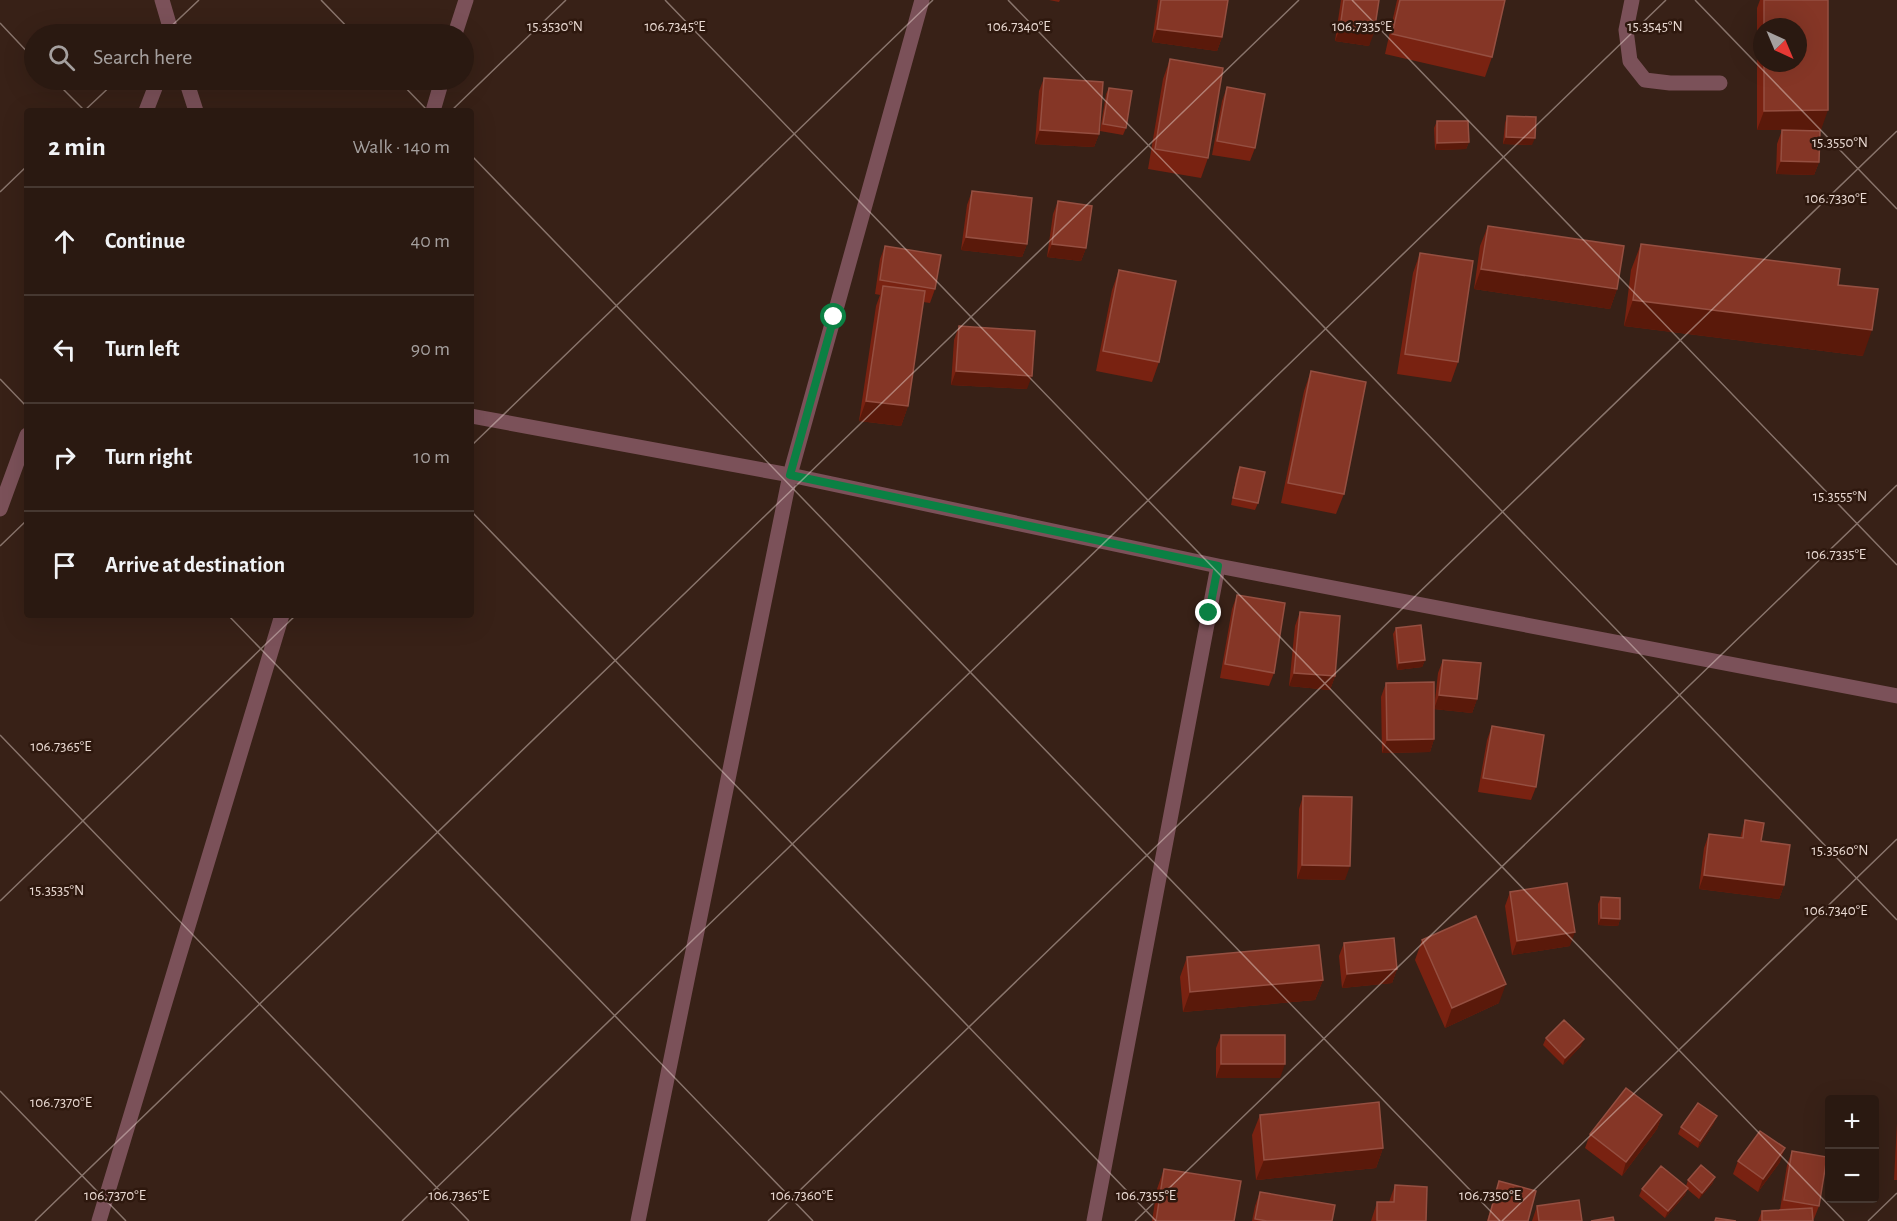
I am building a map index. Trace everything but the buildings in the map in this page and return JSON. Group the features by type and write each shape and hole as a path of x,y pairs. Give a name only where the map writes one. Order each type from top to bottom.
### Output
{"street":[{"path":"162,0 169,24"},
{"path":"459,24 466,0"},
{"path":"638,1221 790,475 921,0"},
{"path":"1632,0 1626,30 1630,61 1645,80 1670,83 1720,83"},
{"path":"147,108 154,90"},
{"path":"189,90 195,108"},
{"path":"434,108 439,90"},
{"path":"474,417 790,475 1218,566 1897,696"},
{"path":"0,508 24,443"},
{"path":"1094,1221 1218,566"},
{"path":"99,1221 281,618"}],"route":[{"path":"834,317 790,475 1218,566 1209,613"}]}
